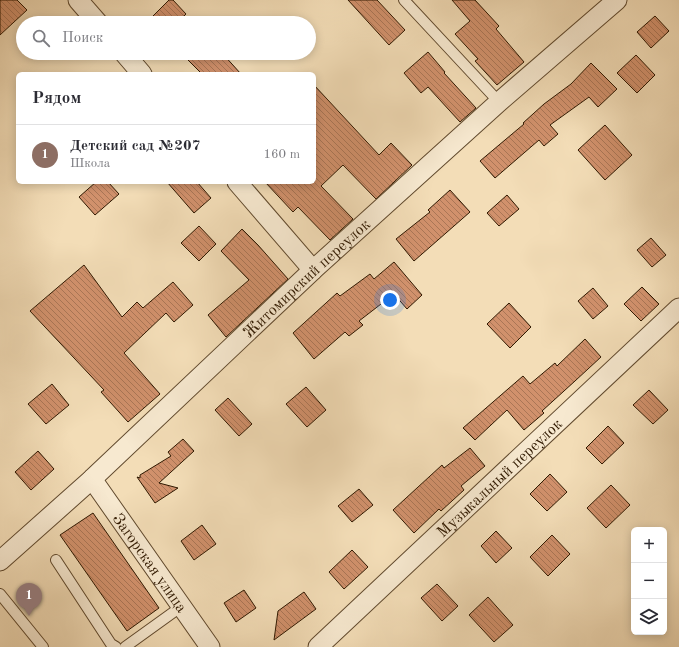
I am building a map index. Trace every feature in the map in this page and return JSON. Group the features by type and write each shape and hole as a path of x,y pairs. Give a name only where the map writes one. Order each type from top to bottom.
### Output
{"street":[{"path":"78,0 92,16"},
{"name":"Житомирский переулок","path":"0,561 92,479 313,270 499,102 617,0"},
{"path":"130,60 140,72"},
{"path":"239,184 313,270"},
{"name":"Музыкальный переулок","path":"318,647 679,308"},
{"name":"Загорская улица","path":"92,479 210,647"}],"lane":[{"path":"404,0 499,102"},
{"path":"56,560 111,644 116,647"},
{"path":"0,594 43,647"},
{"path":"125,647 182,606"}],"building":[{"path":"0,0 17,0 27,10 21,16 16,16 16,20 0,35"},
{"path":"169,0 173,0 186,14 184,16 153,16"},
{"path":"348,0 377,0 405,30 389,45"},
{"path":"452,0 475,0 499,26 496,29 524,62 497,85 475,61 478,59 455,34 470,21"},
{"path":"655,16 669,31 651,48 637,32"},
{"path":"428,52 445,72 444,73 476,108 460,122 428,87 421,93 404,73"},
{"path":"636,55 655,75 637,93 617,73"},
{"path":"188,60 228,60 239,72 200,72"},
{"path":"591,63 617,89 598,107 589,97 550,125 558,134 544,146 539,140 495,178 480,161 524,124 523,123 544,104 571,84"},
{"path":"316,87 379,155 391,143 412,165 376,199 343,165 321,186 353,219 330,240 298,207 293,212 267,184 316,184"},
{"path":"605,125 632,155 605,180 578,150"},
{"path":"94,184 110,184 119,194 95,215 79,197"},
{"path":"169,184 199,184 211,198 194,213"},
{"path":"450,190 470,212 414,261 396,239 430,212 428,210"},
{"path":"507,195 519,209 499,226 487,213"},
{"path":"199,226 216,244 199,261 181,243"},
{"path":"242,229 288,279 226,337 208,315 249,280 221,251"},
{"path":"651,238 666,255 652,267 637,250"},
{"path":"394,262 422,295 407,309 394,294 359,321 363,325 349,336 345,332 314,359 293,333 337,293 340,296 370,274 374,279"},
{"path":"84,265 122,317 137,302 143,308 173,282 193,305 174,322 166,313 124,353 160,394 128,422 101,392 104,390 30,311"},
{"path":"642,287 659,304 641,321 624,304"},
{"path":"593,288 608,306 593,319 578,301"},
{"path":"509,303 531,327 510,348 487,324"},
{"path":"585,339 601,357 542,411 544,413 524,430 507,410 475,440 463,428 523,376 530,384 555,363 557,366"},
{"path":"52,384 69,405 46,424 28,404"},
{"path":"306,387 326,410 307,427 286,404"},
{"path":"649,390 668,410 653,424 633,405"},
{"path":"228,398 252,424 239,436 215,410"},
{"path":"608,426 624,443 602,464 586,448"},
{"path":"183,439 194,451 159,483 178,488 155,503 137,477 140,478 140,475 171,456 168,452"},
{"path":"470,448 485,466 461,486 464,490 441,511 439,509 414,533 393,510 442,465 444,468"},
{"path":"38,451 54,469 31,490 15,472"},
{"path":"550,474 567,492 547,511 530,494"},
{"path":"611,485 630,505 606,528 587,508"},
{"path":"359,489 373,505 352,522 338,506"},
{"path":"93,513 159,608 127,631 60,535"},
{"path":"202,525 216,544 194,560 181,541"},
{"path":"496,531 512,548 496,563 481,546"},
{"path":"552,535 570,554 548,576 530,557"},
{"path":"352,550 368,567 344,589 329,572"},
{"path":"437,584 458,606 442,621 421,598"},
{"path":"244,590 256,608 236,622 224,603"},
{"path":"304,592 316,609 274,640 278,611"},
{"path":"488,597 513,625 494,642 469,615"}],"place":[{"name":"Детский сад №207","path":"29,616"}]}
